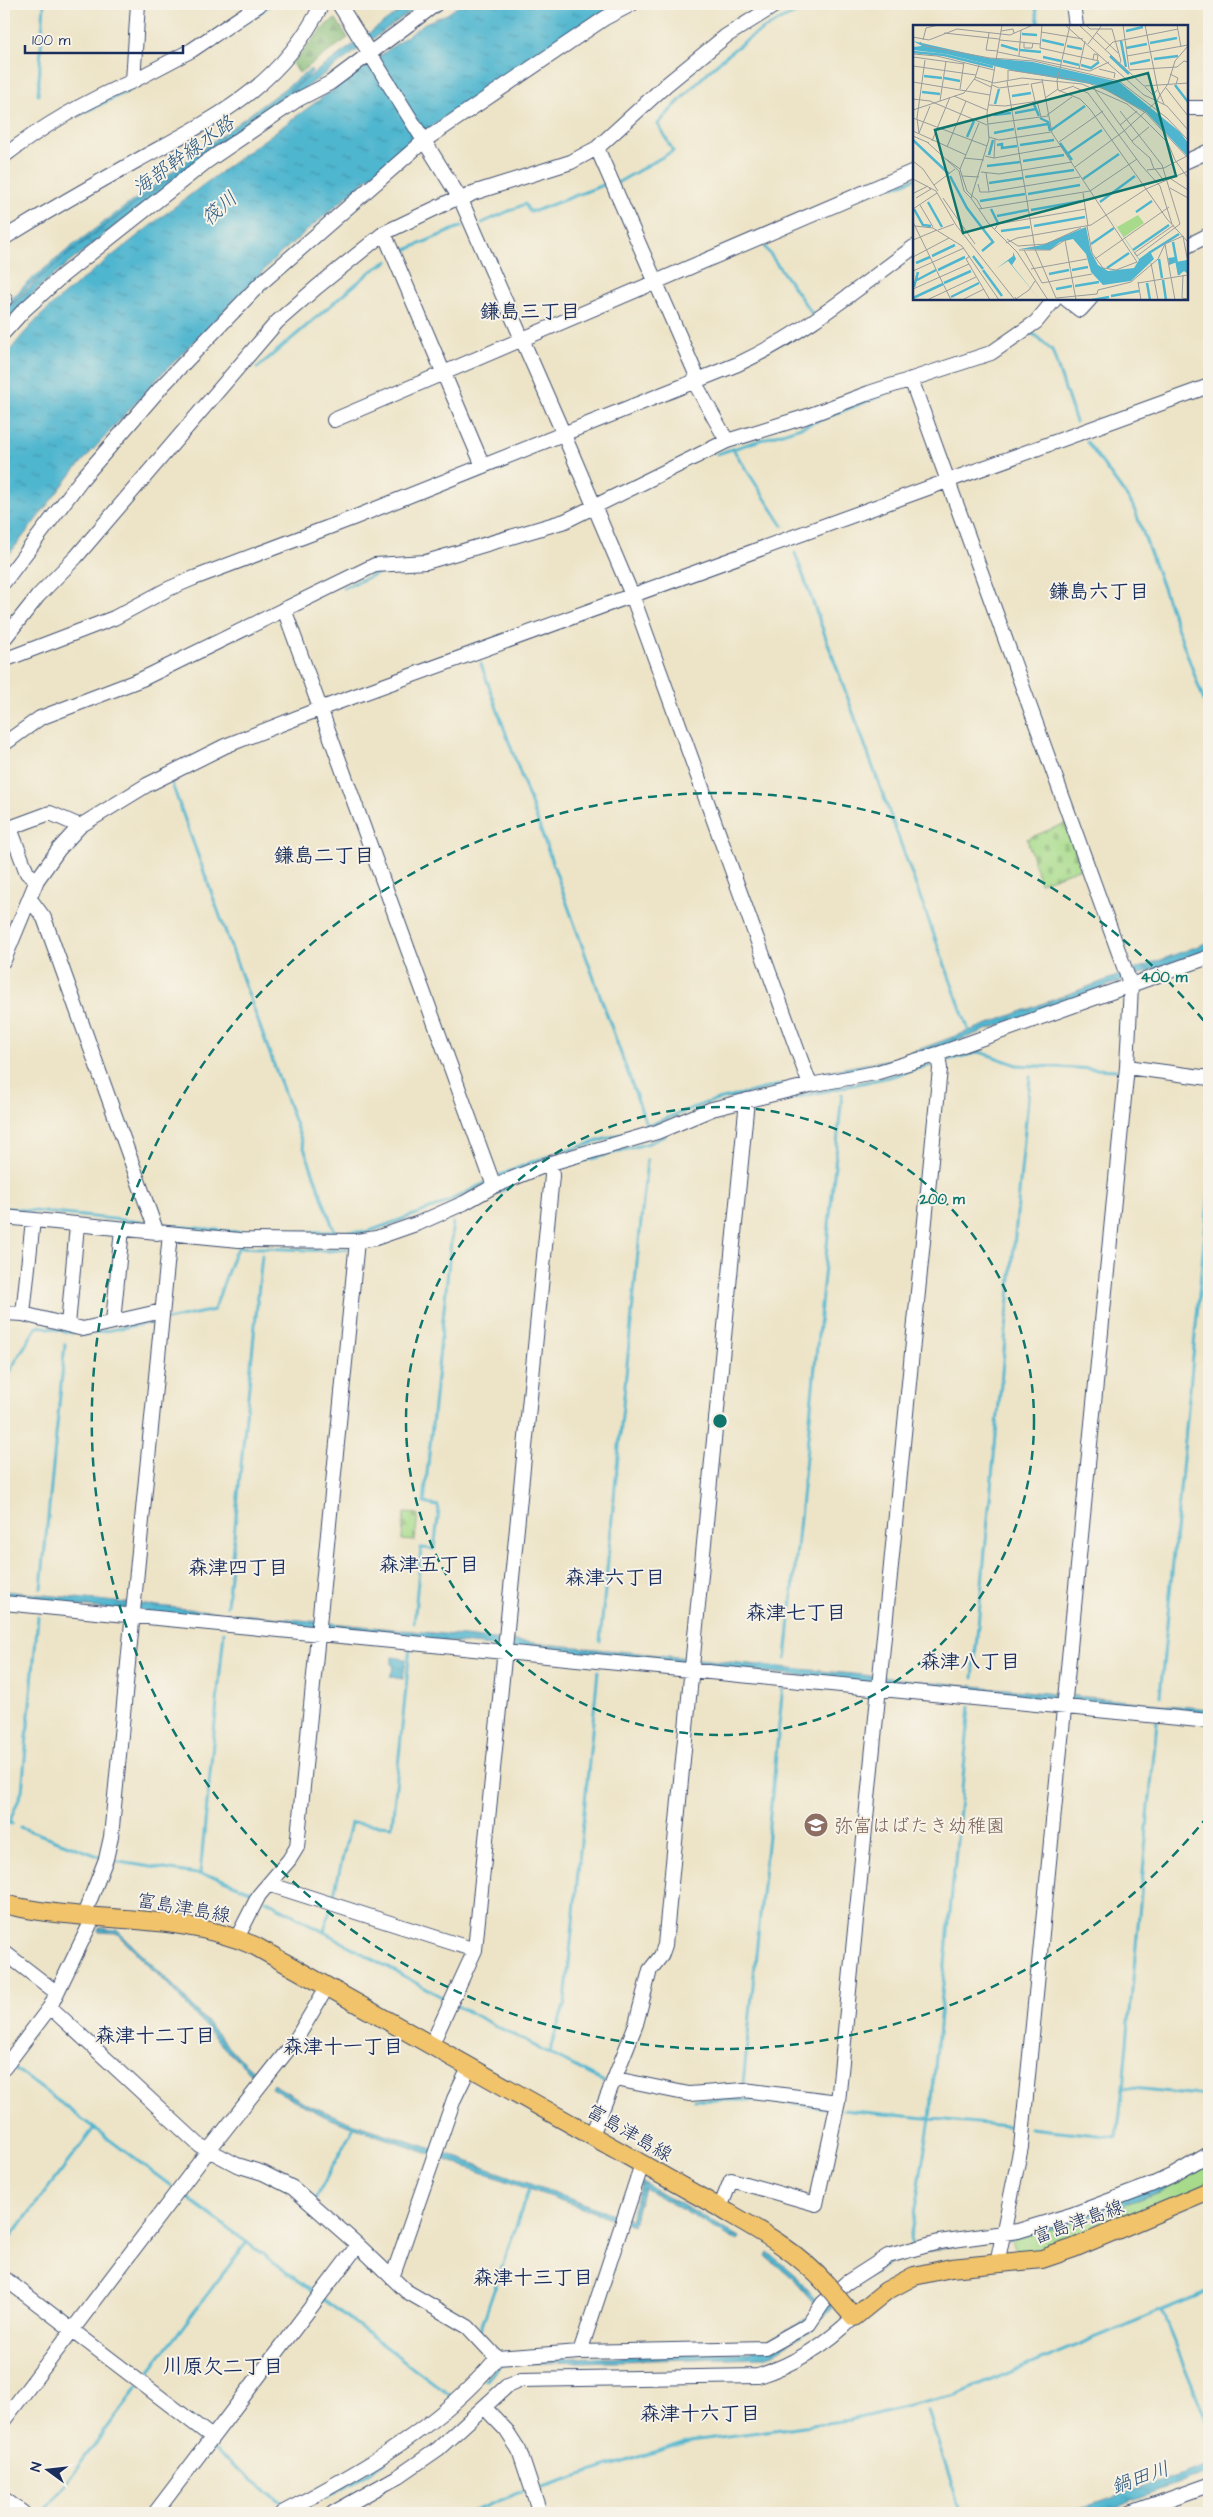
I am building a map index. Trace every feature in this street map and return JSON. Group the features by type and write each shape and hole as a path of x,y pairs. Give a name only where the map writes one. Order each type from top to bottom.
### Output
{"main road":[{"name":"富島津島線","path":"4,1904 40,1911 176,1924 220,1932 237,1938 592,2135 790,2249 808,2264 849,2311 914,2276 951,2268 1042,2259 1074,2248 1203,2194"}],"street":[{"path":"133,81 138,4"},
{"path":"4,156 29,136 85,102 133,81 192,50 258,4"},
{"path":"4,238 65,201 229,110 257,89 282,64 311,25 322,4"},
{"path":"339,4 363,46 425,140 460,199 564,434 632,595 810,1085"},
{"path":"4,332 24,310 63,276 206,162 297,100 330,83 363,46 436,4"},
{"path":"4,582 80,480 164,385 260,284 425,140 605,18 632,4"},
{"path":"4,639 38,596 76,557 254,347 317,287 384,234 460,199 571,162 597,148 666,85 726,36 777,4"},
{"path":"1073,4 1076,25"},
{"path":"1188,108 1209,108"},
{"path":"597,148 697,382 727,441"},
{"path":"1188,160 1209,150"},
{"path":"334,420 521,338 913,171"},
{"path":"384,234 483,466"},
{"path":"1188,246 1209,235"},
{"path":"4,660 114,618 168,589 194,578 697,382 774,347 811,323 913,248"},
{"path":"4,744 40,718 142,679 375,565 426,562 565,521 727,441 805,417 991,353 1036,322 1054,300"},
{"path":"1067,300 1080,310 1089,300"},
{"path":"911,379 1131,986 1127,1066 1021,2148 997,2264"},
{"path":"4,960 37,880 59,849 80,826 139,790 225,746 322,708 1209,386"},
{"path":"284,608 322,708 494,1186"},
{"path":"37,880 27,873 7,829 50,813 80,826"},
{"path":"4,2068 50,2007 57,1993 89,1916 111,1837 162,1311 164,1233 44,918 30,899"},
{"path":"4,1217 239,1240 357,1242 376,1238 420,1223 464,1203 494,1186 551,1163 657,1132 712,1110 747,1100 810,1085 875,1073 938,1054 1209,957"},
{"path":"720,2208 731,2180 816,2204 838,2102 940,1069 938,1054"},
{"path":"1127,1066 1209,1078"},
{"path":"592,2135 616,2079 636,2024 650,1970 661,1956 665,1945 747,1100"},
{"path":"431,2046 475,1950 552,1176 551,1163"},
{"path":"23,1314 34,1220"},
{"path":"68,1325 77,1225"},
{"path":"113,1322 122,1229"},
{"path":"237,1938 259,1895 289,1860 297,1847 357,1242"},
{"path":"4,1313 23,1314 83,1329 162,1311"},
{"path":"4,1603 132,1611 319,1629 503,1654 693,1666 878,1684 1064,1699 1209,1720"},
{"path":"268,1884 475,1950"},
{"path":"4,1952 57,1993"},
{"path":"4,2420 208,2150 295,2041 327,1987"},
{"path":"50,2007 208,2150 293,2188 358,2245 406,2291 468,2327 497,2358"},
{"path":"392,2278 454,2098 469,2068"},
{"path":"616,2079 689,2094 744,2090 838,2102"},
{"path":"282,2513 368,2466 452,2405 497,2358 580,2352 766,2348 809,2324 817,2309 846,2283 888,2256 929,2244 1002,2237 1072,2215 1119,2198 1175,2174 1209,2154"},
{"path":"580,2352 642,2164"},
{"path":"1203,2194 1209,2182"},
{"path":"155,2513 358,2245"},
{"path":"4,2278 212,2437"},
{"path":"333,2513 399,2476 438,2449 507,2386 521,2380 758,2376 790,2364 824,2344 849,2311"},
{"path":"485,2408 506,2430 519,2450 540,2513"},
{"path":"1130,2513 1209,2485"},
{"path":"4,2498 23,2513"}],"green space":[{"path":"336,19 348,38 299,73 292,63 327,24"},
{"path":"1066,823 1081,868 1040,883 1027,839"},
{"path":"404,1513 418,1514 415,1541 402,1540"},
{"path":"1209,2165 1209,2179 1195,2191 1064,2244 1049,2244 1036,2253 1027,2255 1017,2250 1013,2243 1012,2239 1068,2224 1162,2191"}],"water":[{"path":"410,4 421,4 120,222 45,282 4,323 4,314 24,293 67,255 324,65"},
{"name":"筏川","path":"461,4 619,4 592,19 415,138 282,252 156,380 73,472 4,561 4,359 17,342 31,325 63,296 203,185 425,23 447,14"},
{"path":"311,69 312,72 306,78 93,235 30,285 4,312 4,307 27,283 76,243"},
{"path":"1209,942 1209,949 904,1060 815,1080 814,1074 896,1058"},
{"path":"4,1591 1209,1709 1209,1715 4,1599"},
{"path":"392,1657 406,1659 403,1679 390,1677 394,1666 392,1665"},
{"path":"99,1928 117,1930 175,1987 238,2057 257,2074 255,2077 225,2049 172,1989 116,1933 98,1932"},
{"path":"273,2084 309,2105 355,2124 439,2151 630,2220 642,2182 739,2237 737,2241 644,2188 633,2226 330,2119 271,2088"},
{"path":"1209,2160 1209,2165 1162,2191 1068,2224 1007,2241 996,2240 942,2248 890,2263 845,2293 813,2329 772,2354 763,2357 507,2364 506,2360 748,2352 821,2310 889,2259 998,2236"},
{"path":"768,2252 796,2276 818,2301 815,2304 793,2279 766,2256"},
{"path":"1209,2465 1209,2472 1101,2513 1067,2513"}],"waterway":[{"path":"38,95 44,4"},
{"path":"218,41 272,4"},
{"path":"617,183 673,151 658,124 711,69 749,38 770,25 818,4"},
{"path":"1035,4 1039,25"},
{"path":"79,115 132,89"},
{"path":"894,187 913,179"},
{"path":"482,223 525,204 529,211 535,211 606,184 607,186"},
{"path":"401,252 462,226"},
{"path":"762,243 813,315"},
{"path":"257,368 370,272 388,261"},
{"path":"1030,334 1032,333 1052,350 1076,422"},
{"path":"717,454 804,426 883,395"},
{"path":"1087,442 1132,504 1209,715"},
{"path":"733,449 783,526"},
{"path":"795,553 970,1034"},
{"path":"343,588 383,571 416,571 426,568"},
{"path":"481,664 647,1126"},
{"path":"172,784 335,1233"},
{"path":"947,1060 980,1052 1017,1065 1116,1070"},
{"path":"753,1107 889,1077 931,1065"},
{"path":"973,1678 1030,1077"},
{"path":"499,1176 537,1160 647,1126 706,1103 784,1084"},
{"path":"786,1659 842,1094"},
{"path":"727,1112 740,1110"},
{"path":"558,1168 649,1143 665,1136"},
{"path":"600,1641 647,1160"},
{"path":"165,1225 236,1232 367,1232 441,1205 485,1183"},
{"path":"485,1199 510,1187"},
{"path":"1160,1696 1209,1192"},
{"path":"4,1208 142,1222"},
{"path":"414,1623 421,1548 434,1549 439,1511 438,1506 424,1503 453,1222"},
{"path":"167,1320 214,1310 234,1254 239,1247 328,1251 347,1249"},
{"path":"227,1606 262,1255"},
{"path":"82,1335 156,1322"},
{"path":"4,1380 36,1328 40,1326 73,1333"},
{"path":"41,1588 65,1344"},
{"path":"9,1823 22,1791 38,1617"},
{"path":"200,1874 224,1632"},
{"path":"333,1898 351,1823 392,1826 410,1648"},
{"path":"549,2053 565,2003 598,1671"},
{"path":"743,2085 783,1685"},
{"path":"912,2244 910,2239 930,2119 970,1706"},
{"path":"1123,2087 1157,1721"},
{"path":"4,1821 12,1824"},
{"path":"20,1827 101,1857"},
{"path":"113,1861 216,1877 255,1893"},
{"path":"266,1900 447,2000"},
{"path":"324,1932 330,1910"},
{"path":"457,2006 603,2081"},
{"path":"13,2067 171,2186"},
{"path":"1030,2128 1117,2137 1123,2087 1208,2096"},
{"path":"695,2100 772,2100 832,2109"},
{"path":"843,2110 1017,2127"},
{"path":"314,2201 354,2127"},
{"path":"4,2246 94,2128"},
{"path":"480,2331 528,2191"},
{"path":"185,2196 313,2292"},
{"path":"144,2378 247,2242"},
{"path":"542,2487 690,2441 850,2420 955,2395 1209,2291"},
{"path":"323,2299 451,2396"},
{"path":"1162,2312 1209,2426"},
{"path":"486,2380 504,2363"},
{"path":"43,2513 138,2387"},
{"path":"928,2411 961,2513"},
{"path":"210,2447 286,2506"},
{"path":"326,2497 385,2462"},
{"path":"469,2513 524,2491"}],"place":[{"name":"弥富はばたき幼稚園","path":"816,1825"}],"district":[{"name":"鎌島三丁目","path":"530,311"},
{"name":"鎌島六丁目","path":"1099,591"},
{"name":"鎌島二丁目","path":"324,855"},
{"name":"森津五丁目","path":"429,1564"},
{"name":"森津四丁目","path":"238,1567"},
{"name":"森津六丁目","path":"615,1577"},
{"name":"森津七丁目","path":"796,1612"},
{"name":"森津八丁目","path":"970,1661"},
{"name":"森津十二丁目","path":"155,2035"},
{"name":"森津十一丁目","path":"343,2046"},
{"name":"森津十三丁目","path":"533,2277"},
{"name":"川原欠二丁目","path":"223,2366"},
{"name":"森津十六丁目","path":"700,2413"}],"water label":[{"name":"海部幹線水路","path":"183,155"},
{"name":"鍋田川","path":"1140,2477"}]}
